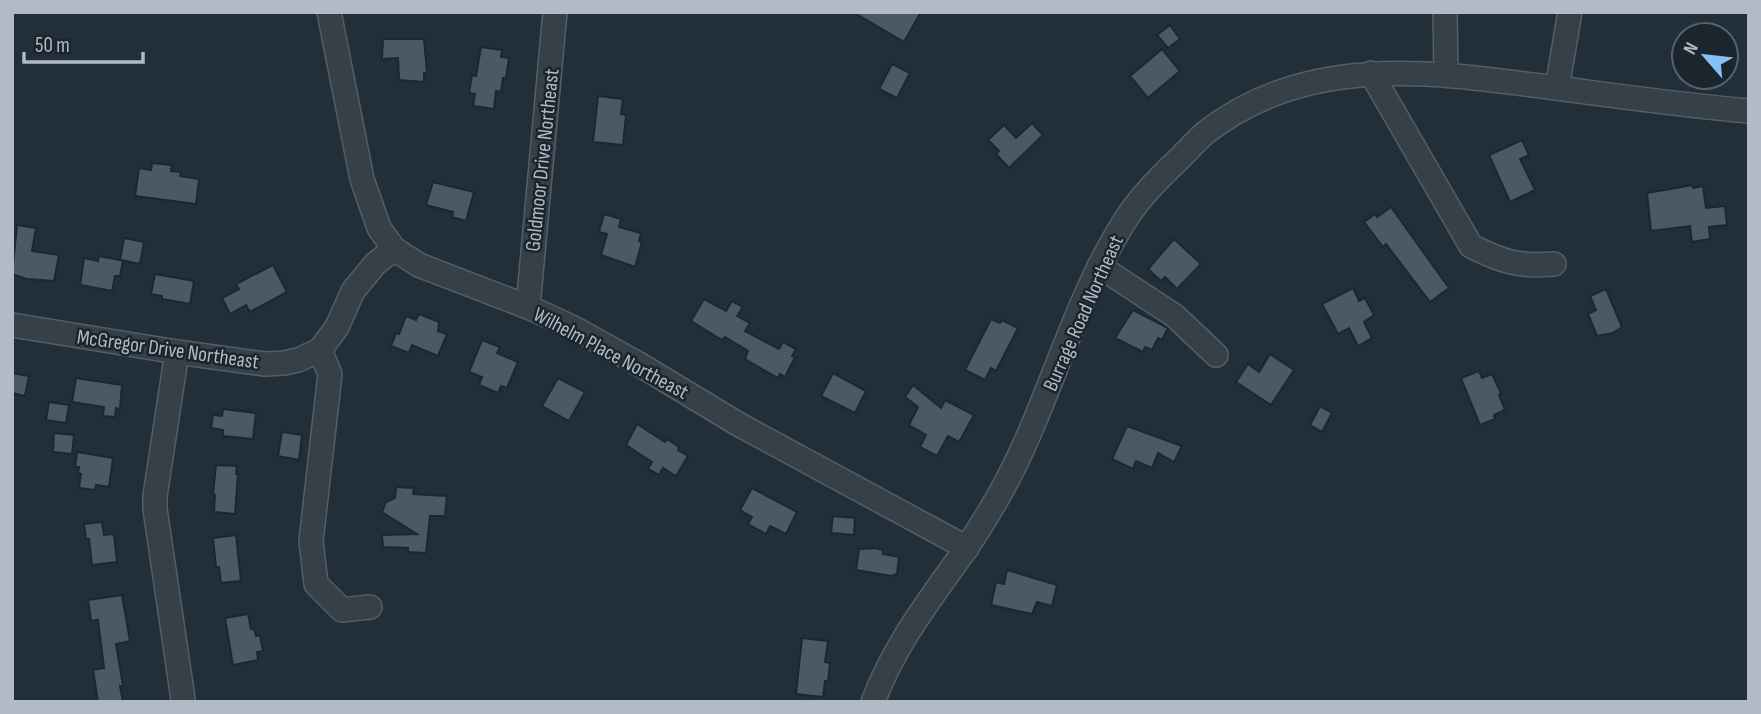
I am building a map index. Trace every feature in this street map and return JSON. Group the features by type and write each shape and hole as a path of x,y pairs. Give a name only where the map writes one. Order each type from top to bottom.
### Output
{"street":[{"name":"Wilhelm Place Northeast","path":"329,12 362,178 379,228 394,249 419,265 528,307 616,351 738,424 967,548"},
{"name":"Goldmoor Drive Northeast","path":"528,307 555,12"},
{"path":"1445,12 1446,75"},
{"path":"1557,88 1570,12"},
{"path":"1371,73 1471,246 1496,258 1527,267 1554,264"},
{"name":"Burrage Road Northeast","path":"873,702 897,651 986,518 1021,452 1100,266 1125,220 1142,197 1205,133 1247,106 1290,88 1371,73 1446,75 1749,111"},
{"path":"370,607 342,610 316,584 312,541 330,374 320,350 337,327 353,290 375,264 394,249"},
{"path":"1100,266 1175,316 1216,355"},
{"name":"McGregor Drive Northeast","path":"12,325 265,364 298,360 320,350"},
{"path":"177,352 155,509 183,699"}],"building":[{"path":"853,12 921,12 904,42"},
{"path":"1170,25 1180,39 1168,48 1157,35"},
{"path":"383,39 424,39 427,73 424,73 424,82 399,80 398,58 382,59"},
{"path":"481,47 502,50 501,57 509,58 501,92 496,91 494,109 473,106 475,94 469,93 472,75 476,76"},
{"path":"1162,49 1180,71 1148,98 1130,76"},
{"path":"892,64 910,73 897,98 879,89"},
{"path":"598,96 623,99 621,114 626,115 623,145 593,142"},
{"path":"1032,123 1043,135 1009,168 996,154 999,151 988,140 1004,125 1016,138"},
{"path":"1522,140 1529,155 1520,159 1535,190 1510,202 1489,155"},
{"path":"152,163 172,165 171,171 181,172 180,176 199,179 196,204 135,196 139,168 151,170"},
{"path":"433,182 474,192 466,221 452,217 453,212 426,205"},
{"path":"1693,185 1693,188 1703,186 1706,208 1725,206 1727,225 1709,227 1710,239 1692,242 1690,226 1651,231 1647,193"},
{"path":"1391,207 1449,288 1430,302 1386,244 1383,247 1364,222"},
{"path":"604,214 621,219 619,227 641,233 639,241 642,242 635,267 601,255 607,234 599,232"},
{"path":"17,225 36,228 32,251 59,255 54,281 27,279 12,274"},
{"path":"124,238 144,242 140,264 121,260 120,276 115,276 112,291 80,285 84,258 98,261 99,256 120,260"},
{"path":"1174,239 1201,264 1177,289 1165,277 1161,281 1148,269"},
{"path":"273,265 287,292 250,312 246,305 230,314 222,298 239,289 236,284"},
{"path":"155,274 194,281 190,304 162,299 162,296 151,294"},
{"path":"1353,288 1359,301 1365,298 1374,315 1364,322 1372,338 1358,346 1349,328 1338,334 1322,304"},
{"path":"1606,289 1622,327 1613,333 1597,336 1588,314 1596,310 1590,296"},
{"path":"704,299 726,311 732,301 743,307 737,316 750,323 745,331 779,349 783,342 796,349 785,377 780,374 778,378 745,359 748,351 725,337 722,340 691,321"},
{"path":"1133,310 1168,328 1162,340 1158,338 1152,350 1145,347 1143,352 1115,338"},
{"path":"419,314 439,322 438,331 447,334 438,356 412,345 409,353 391,346 406,316 416,320"},
{"path":"991,319 1000,323 1002,320 1018,328 996,371 991,368 985,380 965,370"},
{"path":"482,340 500,347 497,353 518,362 507,388 501,386 498,393 479,385 482,377 469,372"},
{"path":"1270,354 1294,370 1271,405 1236,382 1248,364 1259,372"},
{"path":"1479,371 1482,378 1492,374 1505,410 1494,415 1495,419 1480,425 1461,378"},
{"path":"12,373 29,376 25,396 12,393"},
{"path":"833,373 866,391 855,413 821,396"},
{"path":"76,378 122,385 120,409 116,408 115,417 103,416 104,407 72,402"},
{"path":"558,378 585,392 569,421 542,406"},
{"path":"913,385 941,408 945,400 974,415 959,442 948,436 937,456 920,447 926,435 909,425 918,407 905,397"},
{"path":"49,402 69,405 66,423 46,420"},
{"path":"1320,406 1332,413 1322,432 1310,425"},
{"path":"223,409 256,413 253,439 223,436 223,430 211,428 213,415 222,416"},
{"path":"637,424 665,442 667,439 688,456 676,476 663,468 659,475 648,469 652,462 626,445"},
{"path":"1127,426 1182,446 1174,462 1158,453 1152,468 1136,461 1133,469 1112,459"},
{"path":"282,432 302,435 299,460 278,456"},
{"path":"54,433 74,435 72,454 53,452"},
{"path":"77,452 113,458 109,487 96,485 95,490 79,488 81,474 78,473 79,467 75,467"},
{"path":"216,465 237,466 235,514 214,512"},
{"path":"396,487 414,488 413,494 447,496 445,516 430,516 426,553 408,552 408,548 383,547 382,535 417,534 382,512 386,502 395,498"},
{"path":"752,488 797,512 786,534 770,526 766,534 748,524 752,517 740,510"},
{"path":"833,516 855,518 854,535 831,533"},
{"path":"102,522 104,535 114,534 117,562 92,565 84,524"},
{"path":"236,535 241,581 221,583 219,567 216,567 213,538"},
{"path":"859,549 883,550 883,554 899,557 897,574 891,576 856,570"},
{"path":"1007,570 1057,585 1052,606 1037,602 1032,614 991,605 996,582 1004,584"},
{"path":"122,595 130,641 116,644 123,702 98,702 93,670 104,668 98,620 91,621 88,600"},
{"path":"248,614 251,629 254,629 256,636 260,635 263,651 257,652 258,660 233,665 225,618"},
{"path":"802,638 828,641 825,662 830,663 823,697 796,694"}]}
